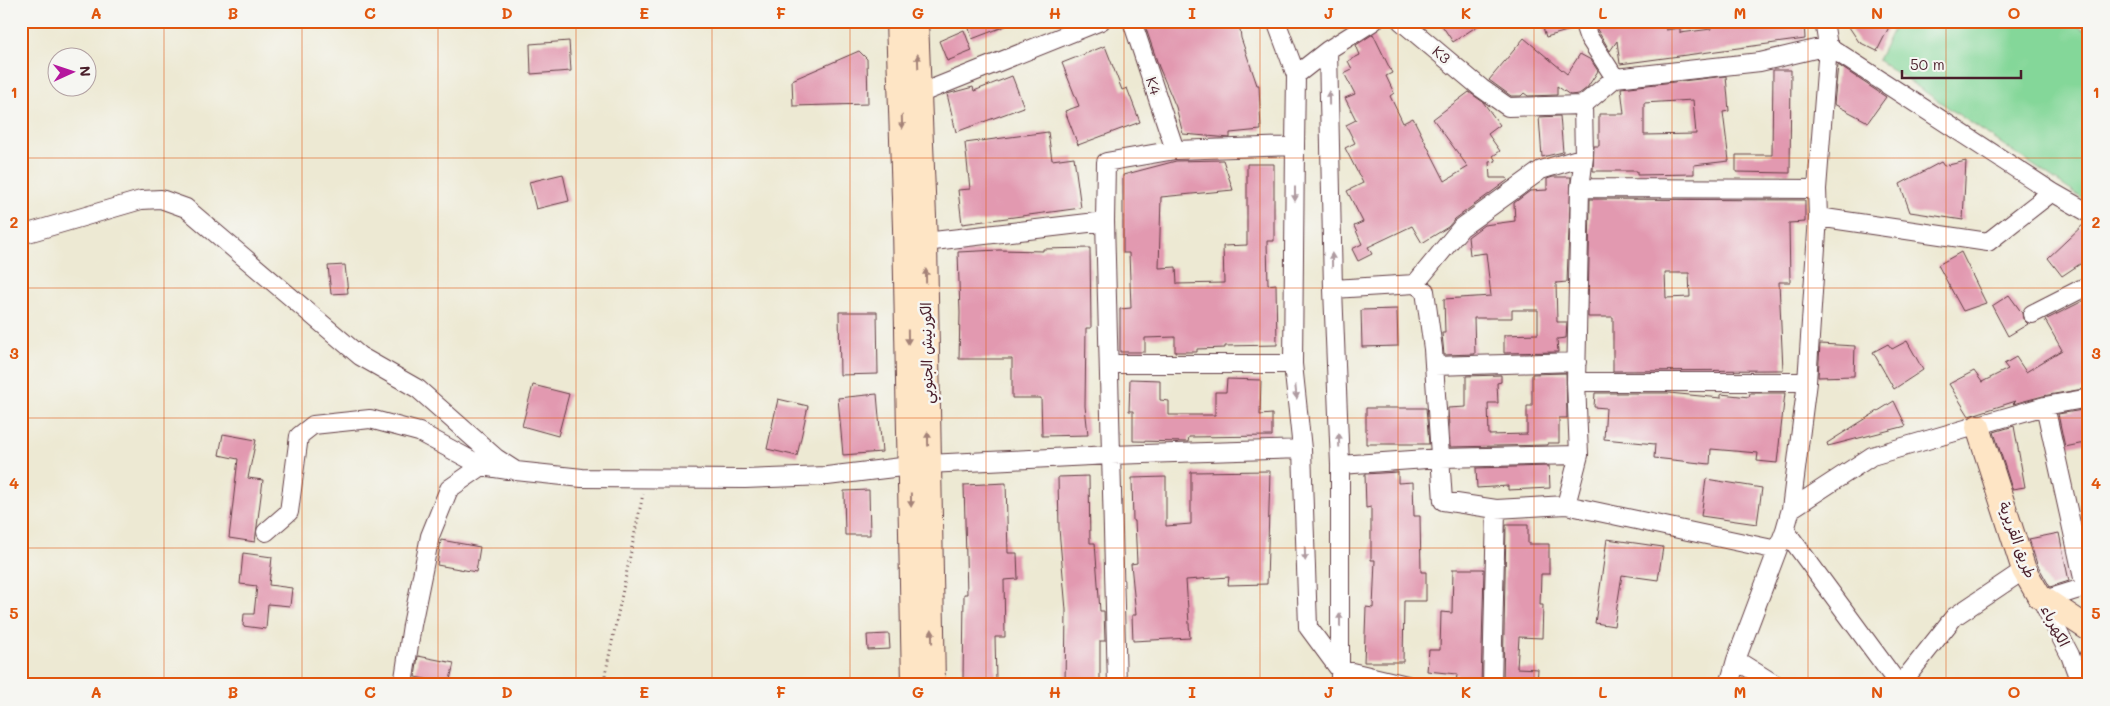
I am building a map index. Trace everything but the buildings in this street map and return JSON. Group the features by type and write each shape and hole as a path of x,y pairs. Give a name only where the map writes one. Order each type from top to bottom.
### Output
{"main road":[{"name":"الكورنيش الجنوبي","path":"898,21 919,465 933,685"},
{"name":"الكورنيش الجنوبي","path":"914,685 925,242 916,21"},
{"name":"طريق القريرية","path":"1978,427 2024,570 2043,597 2089,629"}],"street":[{"path":"919,94 1101,21"},
{"name":"K4","path":"1132,21 1175,150"},
{"path":"1276,21 1296,75 1293,364 1302,449 1308,627 1340,677"},
{"path":"1296,75 1328,50 1374,21"},
{"name":"K3","path":"1401,21 1481,88 1508,107 1583,105"},
{"path":"1583,21 1588,36 1615,78"},
{"path":"1729,685 1736,660 1785,530 1791,509 1807,382 1818,217 1817,189 1828,46 1824,21"},
{"path":"1566,505 1579,456 1576,382 1580,188 1584,157 1583,105 1615,78 1760,62 1828,46 2052,192 2089,213"},
{"path":"1328,50 1333,289 1340,465 1340,677"},
{"path":"1117,685 1105,221 1106,162 1175,150 1295,146"},
{"path":"1415,284 1461,228 1542,170 1584,157"},
{"path":"1580,188 1817,189"},
{"path":"1818,217 1988,242 2052,192"},
{"path":"21,235 140,200 161,199 186,208 360,356 418,389 496,458 516,471"},
{"path":"925,242 1105,221"},
{"path":"1333,289 1415,284 1425,291 1434,366 1443,501 1496,508 1566,505 1777,550"},
{"path":"2032,314 2089,285"},
{"path":"1434,366 1577,362"},
{"path":"1109,364 1293,364"},
{"path":"1576,382 1807,382"},
{"path":"1791,509 1872,456 1978,427 2045,406 2089,398"},
{"path":"2043,597 2087,587 2045,406"},
{"path":"266,532 289,512 299,436 313,425 370,419 418,432 482,466 582,478 745,479 827,476 919,465 1111,455 1302,449"},
{"path":"1340,465 1441,458 1579,456"},
{"path":"403,685 412,625 430,536 449,489 482,466"},
{"path":"1492,685 1496,508"},
{"path":"1785,530 1900,685 1954,616 2024,570"},
{"name":"الكهرباء","path":"2043,597 2070,655 2081,685"},
{"path":"1736,660 1776,685"},
{"path":"1340,677 1407,685"}],"path":[{"path":"603,685 647,478"}],"green space":[{"path":"1897,21 2068,21 2089,32 2089,203 1878,60"}]}
